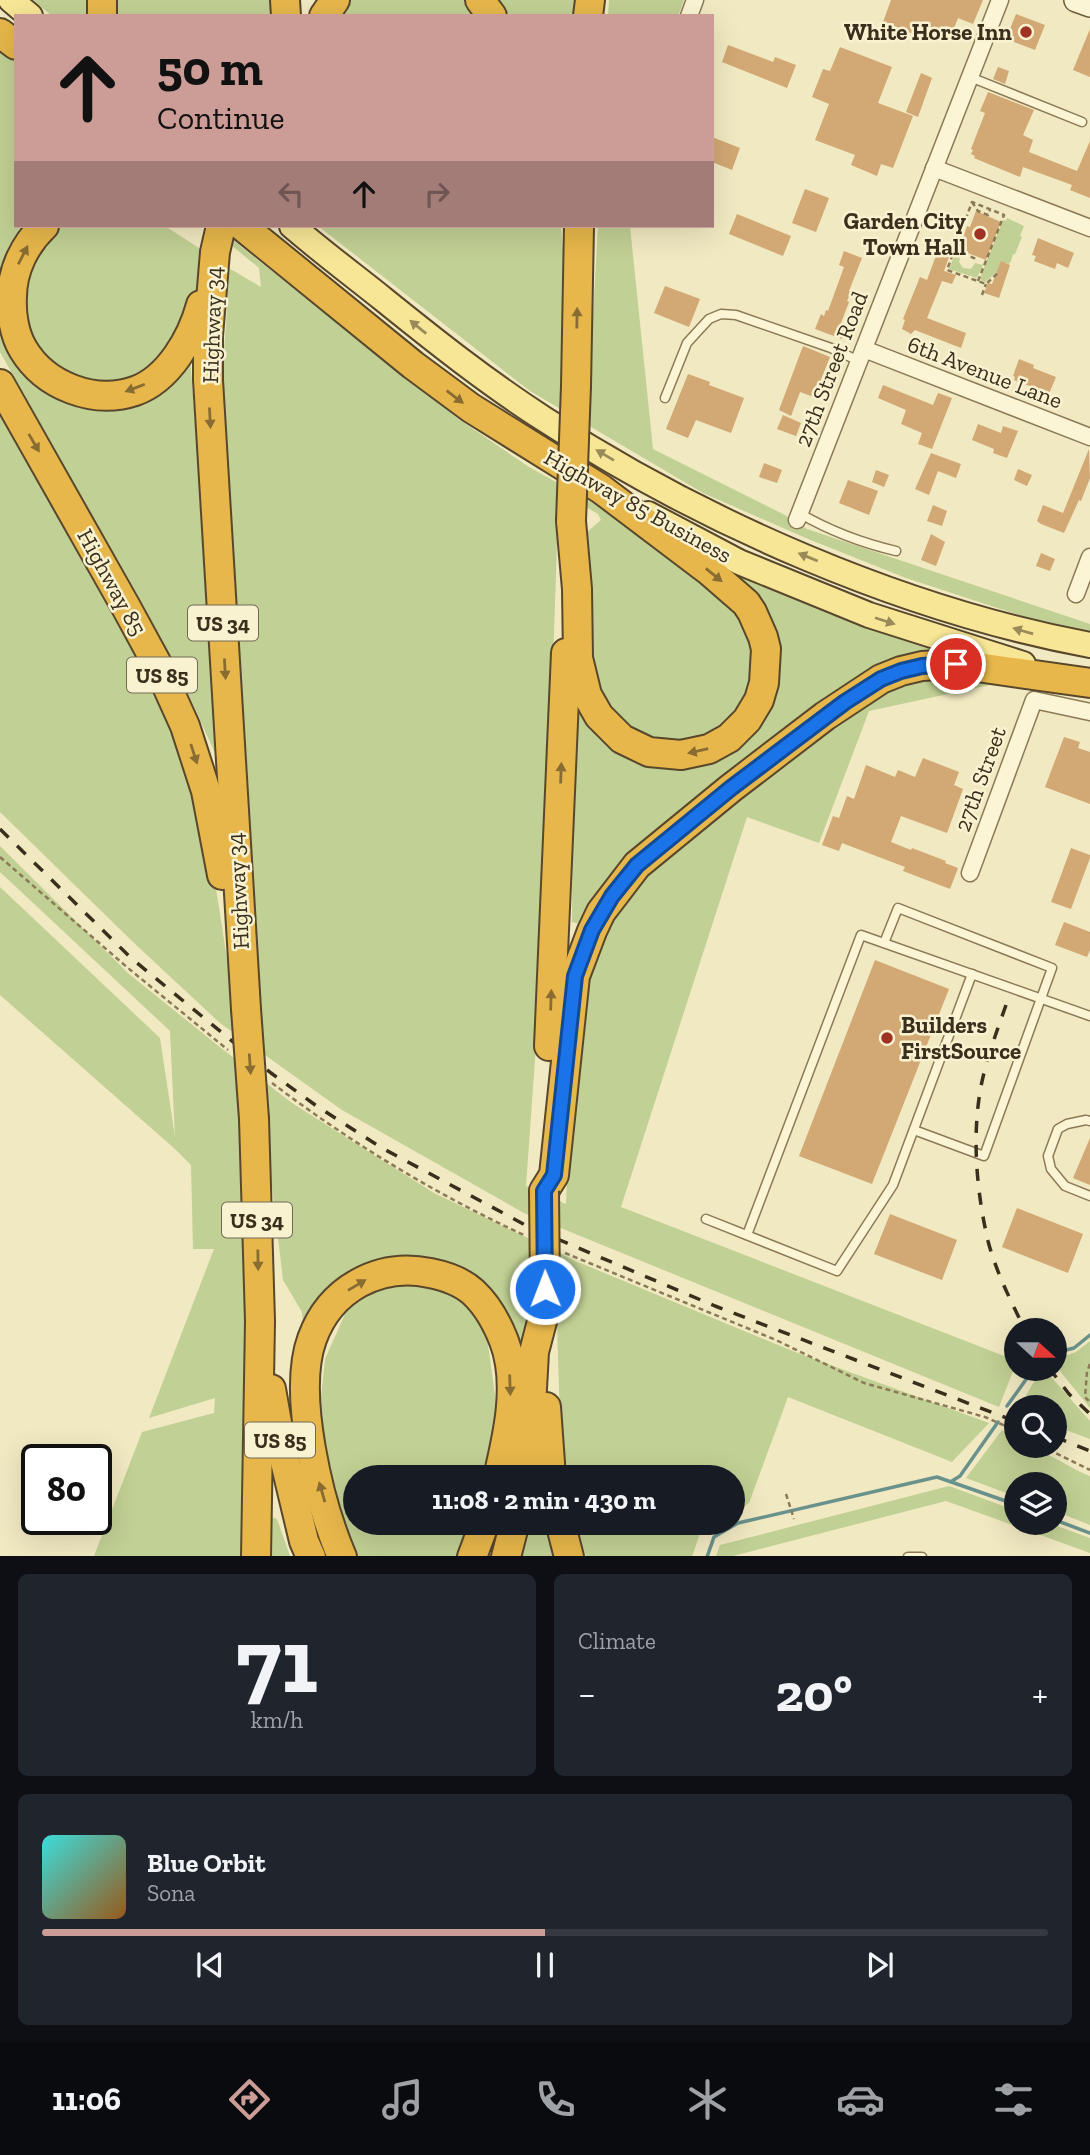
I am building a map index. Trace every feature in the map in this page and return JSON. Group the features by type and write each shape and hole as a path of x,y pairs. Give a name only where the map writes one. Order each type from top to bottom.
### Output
{"highway":[{"path":"42,228 27,247 16,269 11,309 17,334 23,348 49,377 71,389 89,394 111,395 135,391 158,377 173,363 198,319 220,234 297,284 344,309"},
{"name":"Highway 85 Business","path":"244,228 413,365 471,408 601,489"},
{"path":"550,1465 547,1416 544,1191 576,386 579,228"},
{"name":"Highway 34","path":"220,234 208,336 208,380 254,1119 260,1321 256,1556"},
{"name":"Highway 85","path":"0,384 157,664 185,726 206,791 219,853 234,958 245,1002"},
{"path":"571,521 577,589 578,658 587,695 599,716 621,739 649,752 681,755 709,748 729,738 747,720 759,700 764,683 766,649 752,612 735,592 708,570 601,489"},
{"path":"544,1191 554,1175 575,976 601,912 637,865 825,716 881,679 922,666 956,664 1090,683"},
{"path":"342,1556 318,1480 307,1422 304,1376 311,1341 318,1323 337,1298 355,1285 390,1270 408,1269 448,1277 473,1292 494,1318 510,1363 511,1395 506,1445 501,1465"},
{"path":"526,1465 534,1352 545,1299"},
{"name":"US 85","path":"260,1321 281,1445 304,1541 311,1556"},
{"path":"472,1556 480,1535"},
{"path":"506,1556 512,1535"},
{"path":"563,1535 569,1556"}],"main road":[{"path":"11,0 28,14"},
{"name":"Highway 85 Business","path":"295,228 460,361 502,391 546,421 702,509 784,547 887,589 951,611 1040,636 1090,645"},
{"name":"Highway 85 Business","path":"601,489 739,562 869,615 1090,683"}],"street":[{"name":"27th Street Road","path":"798,516 1000,0"},
{"path":"934,167 1090,228"},
{"name":"6th Avenue Lane","path":"861,355 1090,437"},
{"path":"1076,594 1090,557"},
{"name":"27th Street","path":"970,873 1034,701 1090,712"}],"lane":[{"path":"970,77 1082,122"},
{"path":"665,398 687,343 709,319 721,314 736,315 831,348 861,355"},
{"path":"798,516 835,532 896,551"},
{"path":"884,943 898,908 1052,968 984,1156 914,1130"},
{"path":"747,1235 861,935 1090,1016"},
{"path":"706,1219 838,1271 893,1185 972,974"},
{"path":"1090,1121 1066,1124 1058,1129 1048,1156 1051,1169 1065,1186 1090,1196"},
{"path":"908,1556 922,1556"}],"path":[{"path":"978,281 1004,215 972,202 947,270 986,284"},
{"path":"955,250 976,259"},
{"path":"982,295 986,284 998,273"},
{"path":"0,857 128,968 233,1054"},
{"path":"264,1077 305,1108 435,1191 532,1238"},
{"path":"558,1250 776,1340 864,1383 1004,1424"},
{"path":"1090,1364 1085,1397 1090,1402"},
{"path":"1066,1458 1090,1470"},
{"path":"786,1494 794,1519"}],"green space":[{"path":"33,0 97,0 95,14 50,14"},
{"path":"112,0 271,0 271,14 114,14"},
{"path":"351,0 467,0 478,14 340,14"},
{"path":"497,0 577,0 575,14 508,14"},
{"path":"609,0 684,0 679,14 608,14"},
{"path":"0,50 14,60 14,228 34,228 5,320 75,398 190,357 220,749 214,751 188,693 138,597 0,352"},
{"path":"1007,218 1024,226 1020,236 1022,237 1009,264 1001,262 997,272 985,282 980,278 1003,220 1006,221"},
{"path":"51,228 168,228 202,250 194,303 165,363 122,382 102,383 66,376 45,359 27,333 19,294"},
{"path":"210,228 218,228 460,420 529,467 601,507 739,607 752,633 755,686 730,726 686,745 637,738 591,687 586,533 601,520 598,514 557,490 544,933 526,1186 566,1204 569,1113 587,972 605,931 628,892 672,852 863,701 939,670 999,683 869,711 819,843 747,817 621,1207 1004,1356 1004,1381 1009,1381 999,1407 524,1213 342,1110 220,1023 0,812 0,403 157,691 183,747 209,843 233,998 259,1018 248,778 223,367 227,267 261,287 259,268"},
{"path":"321,228 561,228 561,379 589,391 598,228 630,228 653,449 783,514 807,529 1090,624 1090,633 1025,617 906,578 808,539 703,493 530,391"},
{"path":"956,252 961,254 959,262 963,268 971,269 975,263 983,265 977,278 949,269"},
{"path":"724,565 772,589 895,637 957,653 907,658 584,925 572,922 573,704 582,702 591,722 696,761 775,681"},
{"path":"0,846 129,974 221,1048 292,1103 434,1193 578,1262 795,1352 989,1423 952,1462 788,1397 749,1503 745,1506 745,1465 565,1465 560,1421 556,1293 531,1283 524,1384 507,1320 406,1260 303,1327 302,1312 283,1280 265,1128 248,1316 243,1556 94,1556 102,1535 112,1535 112,1510 142,1432 214,1413 215,1398 149,1418 214,1249 193,1249 191,1165 0,995 0,887 160,1038 175,1137 170,1031 0,872"},
{"path":"408,1281 450,1291 473,1311 487,1337 498,1417 489,1465 343,1465 343,1523 325,1458 321,1398 325,1359 345,1314 357,1299 377,1285"},
{"path":"1090,1341 1090,1408 1068,1381 1068,1355"},
{"path":"1035,1381 1055,1381 1067,1395 1027,1395"},
{"path":"1067,1395 1090,1421 1090,1439 1067,1430"},
{"path":"1002,1430 1004,1458 1054,1458 1090,1476 1090,1525 1067,1516 1067,1472 1004,1472 1004,1492 966,1478"},
{"path":"949,1486 1004,1506 1004,1522 946,1501 733,1556 716,1556 720,1545"},
{"path":"271,1517 277,1519 290,1556 267,1556"},
{"path":"1067,1530 1090,1538 1090,1553 1040,1535 1067,1535"},
{"path":"346,1535 468,1535 460,1556 352,1556"},
{"path":"522,1535 550,1535 557,1556 516,1556"},
{"path":"578,1535 699,1535 692,1556 586,1556"}],"building":[{"path":"891,0 983,0 973,24 958,18 951,36 925,26 921,37 883,22"},
{"name":"White Horse Inn","path":"1016,14 1045,25 1035,50 1006,39"},
{"path":"1090,29 1090,77 1073,70"},
{"path":"728,45 773,62 775,57 796,65 787,88 722,62"},
{"path":"840,47 892,67 878,103 913,116 893,168 881,164 877,176 851,165 855,155 815,140 829,104 812,97 823,69 830,71"},
{"path":"998,67 1009,71 1005,84 993,79"},
{"path":"921,73 932,78 918,117 906,112"},
{"path":"988,92 1034,110 1023,135 1033,140 1029,152 1077,171 1090,141 1090,198 1070,190 1072,185 1023,167 1020,177 974,158 971,149 985,113 980,111"},
{"path":"714,138 740,148 732,170 714,163"},
{"path":"805,189 829,198 816,232 792,223"},
{"name":"Garden City Town Hall","path":"976,211 1001,222 986,260 960,250 967,226 970,227"},
{"path":"737,214 791,236 783,256 729,234"},
{"path":"1038,238 1074,253 1068,268 1057,263 1055,269 1034,261 1036,256 1032,255"},
{"path":"844,251 862,258 849,291 849,302 841,323 847,327 842,339 815,329 821,314 824,316 826,310 828,311 844,267 839,265"},
{"path":"937,253 949,257 944,271 956,275 952,284 942,281 927,318 966,333 961,348 915,330 911,334 902,329 903,319 920,277 927,280"},
{"path":"1001,261 1010,265 999,298 984,293 988,283 992,284"},
{"path":"665,286 700,299 689,327 654,313"},
{"path":"803,346 830,357 814,397 800,392 791,416 779,410"},
{"path":"1019,359 1056,377 1048,396 1014,380"},
{"path":"688,374 744,398 731,433 696,420 688,438 666,429"},
{"path":"883,385 933,405 938,393 952,398 932,449 918,444 922,433 901,424 906,410 878,398"},
{"path":"783,415 801,423 796,436 777,429"},
{"path":"978,424 1001,433 1003,426 1018,431 1007,458 972,440"},
{"path":"1089,449 1090,478 1064,533 1041,524 1037,521 1043,505 1063,513"},
{"path":"931,453 961,464 956,478 938,471 929,495 915,489"},
{"path":"764,463 782,470 777,483 759,477"},
{"path":"1018,469 1032,475 1027,486 1014,480"},
{"path":"876,470 889,475 884,487 872,482"},
{"path":"848,480 878,491 869,515 839,503"},
{"path":"933,505 947,511 942,526 927,521"},
{"path":"931,534 945,542 936,566 921,560"},
{"path":"1041,553 1055,559 1050,571 1036,566"},
{"path":"1064,737 1080,742 1078,748 1090,752 1090,804 1045,787"},
{"path":"923,758 959,772 954,785 963,789 947,833 901,816 891,842 946,861 945,863 958,868 950,889 903,871 905,867 842,843 839,851 822,845 833,816 839,818 847,796 854,799 866,765 895,777 898,770 915,777"},
{"path":"1071,848 1090,855 1090,858 1071,909 1051,902"},
{"path":"1064,922 1090,932 1090,950 1087,957 1055,945"},
{"name":"Builders FirstSource","path":"875,960 949,989 872,1184 799,1156"},
{"path":"1090,1138 1090,1185 1073,1178"},
{"path":"1017,1208 1083,1234 1068,1273 1002,1247"},
{"path":"890,1214 957,1240 942,1280 874,1254"}],"waterway":[{"path":"1068,1350 1090,1335"},
{"path":"1015,1395 1025,1381"},
{"path":"952,1481 960,1476 998,1422"},
{"path":"707,1556 714,1537 738,1523 937,1477 1004,1500"},
{"path":"1067,1524 1090,1533"}],"railway":[{"path":"0,829 131,958 271,1073 382,1148 529,1227 715,1306 1004,1417"},
{"path":"1006,1005 980,1092 976,1129 977,1167 981,1205 991,1253 1019,1318"},
{"path":"1059,1381 1090,1414"},
{"path":"1067,1442 1090,1451"}],"place":[{"name":"White Horse Inn","path":"1026,32"},
{"name":"Garden City Town Hall","path":"980,234"},
{"name":"Builders FirstSource","path":"887,1038"}],"route":[{"path":"545,1289 544,1191 554,1175 572,994 580,960 601,912 637,865 731,788 845,702 881,679 901,671 922,666 956,664"}]}
